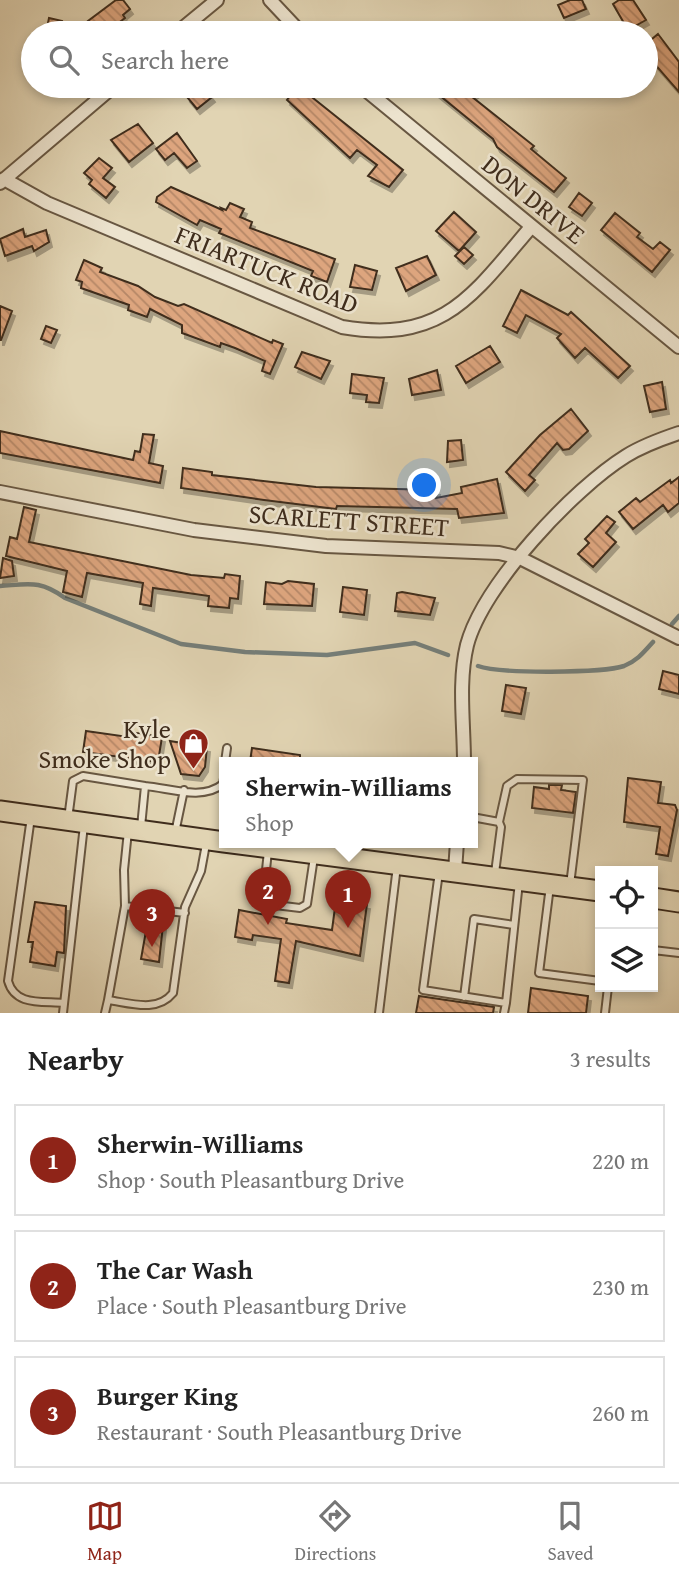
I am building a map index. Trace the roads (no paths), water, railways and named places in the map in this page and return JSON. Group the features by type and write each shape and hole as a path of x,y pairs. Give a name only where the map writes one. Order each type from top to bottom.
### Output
{"main road":[{"path":"0,811 218,841"},
{"path":"268,848 595,890"},
{"path":"658,899 679,902"}],"street":[{"path":"192,21 217,0"},
{"path":"270,0 290,21"},
{"path":"2,181 100,98"},
{"name":"DON DRIVE","path":"375,98 679,347"},
{"name":"FRIARTUCK ROAD","path":"2,181 47,204 342,327 372,331 416,327 455,308 476,290 531,227"},
{"path":"464,757 466,649 478,619 520,558 566,505 627,455 679,433"},
{"name":"SCARLETT STREET","path":"0,492 194,530 326,546 481,552 520,558 679,638"},
{"path":"447,870 455,848"}],"lane":[{"path":"226,757 227,748"},
{"path":"63,1013 76,822 73,781 83,776 203,794 214,792 219,788"},
{"path":"494,876 501,827 499,822 507,786 517,779 583,780 539,973 595,980"},
{"path":"105,1013 125,906 124,870 145,786"},
{"path":"175,835 184,790"},
{"path":"31,816 8,981 12,994 19,999 64,1003"},
{"path":"478,818 499,822"},
{"path":"108,1000 153,1006 168,1000 173,993 185,913 201,871 218,841"},
{"path":"268,848 263,898 267,904 300,908 307,904 314,855"},
{"path":"379,1013 397,864"},
{"path":"447,870 423,990 506,1003"},
{"path":"504,1013 519,880"},
{"path":"125,906 185,913"},
{"path":"464,997 474,919 514,925"},
{"path":"658,951 679,953"},
{"path":"605,1013 607,992"}],"waterway":[{"path":"0,586 27,584 49,588 65,598 181,644 245,652 327,655 415,643 448,655"},
{"path":"672,624 679,616"},
{"path":"478,666 528,671 613,668 633,662 653,642"}],"place":[{"name":"Kyle Smoke Shop","path":"194,770"},
{"name":"The Car Wash","path":"268,925"},
{"name":"Sherwin-Williams","path":"348,928"},
{"name":"Burger King","path":"152,947"}]}
